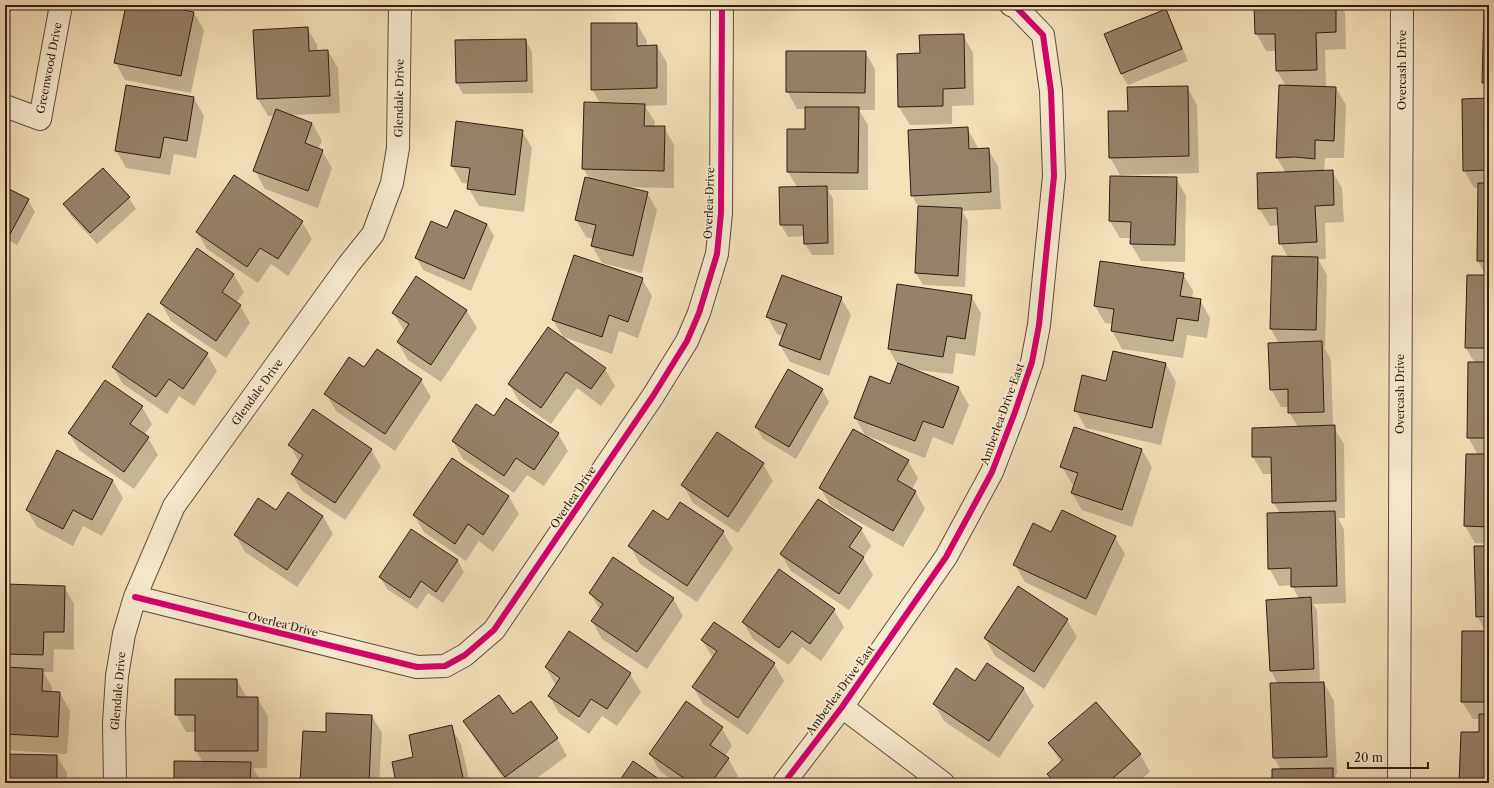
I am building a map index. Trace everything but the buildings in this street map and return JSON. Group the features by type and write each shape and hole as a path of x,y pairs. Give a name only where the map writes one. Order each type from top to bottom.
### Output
{"street":[{"name":"Greenwood Drive","path":"5,106 40,119 61,5"},
{"name":"Glendale Drive","path":"115,783 114,723 117,676 124,634 135,597 174,506 349,264 373,234 392,183 398,148 400,5"},
{"name":"Overlea Drive","path":"135,597 417,668 445,666 465,655 494,630 653,396 687,341 699,313 717,254 721,213 722,5"},
{"name":"Amberlea Drive East","path":"784,783 842,707 949,551 992,472 1032,362 1039,325 1054,176 1051,91 1043,35 1016,7 1011,5"},
{"name":"Overcash Drive","path":"1399,783 1402,5"},
{"path":"842,707 943,783"}],"cycle path":[{"path":"135,597 417,667 445,666 465,655 494,630 653,396 687,341 699,313 717,254 721,213 722,5"},
{"path":"784,783 842,707 946,557 992,472 1032,362 1039,325 1054,176 1051,91 1043,35 1016,7 1011,5"}]}
